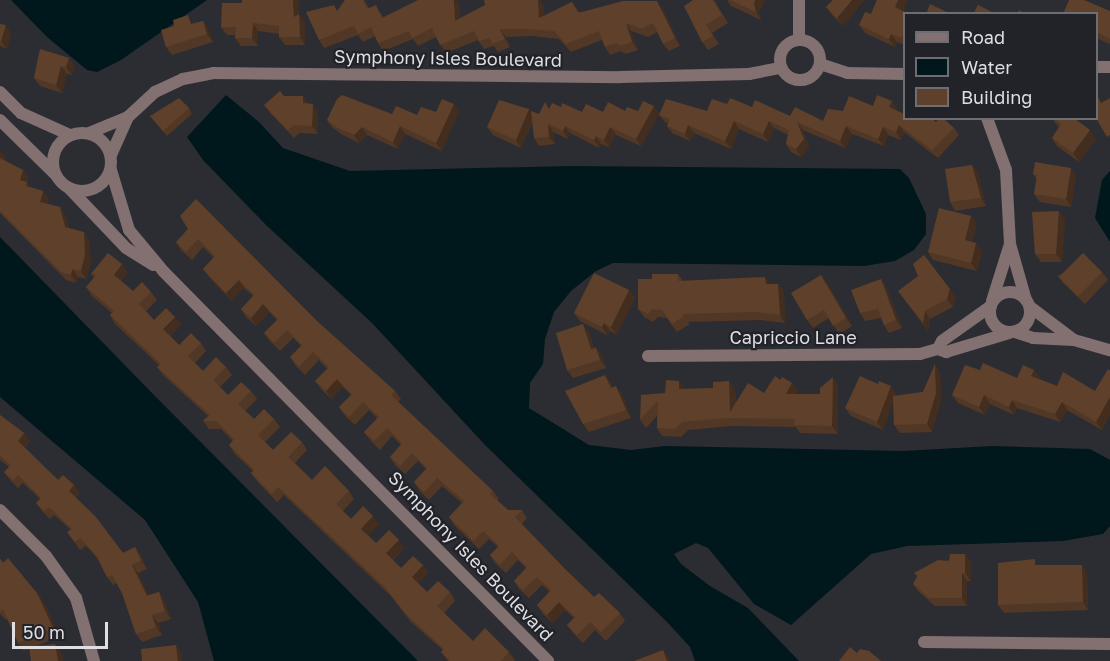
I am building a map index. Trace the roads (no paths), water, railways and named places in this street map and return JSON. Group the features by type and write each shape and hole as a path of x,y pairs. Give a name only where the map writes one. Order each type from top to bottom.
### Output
{"street":[{"path":"799,0 799,40"},
{"path":"799,40 814,46 820,64 813,76 800,81 788,78 781,68 782,50 799,40"},
{"path":"820,64 847,73 903,74"},
{"name":"Symphony Isles Boulevard","path":"70,135 89,133 128,117 155,92 183,79 213,73 620,77 748,74 781,68"},
{"path":"0,92 21,113 70,135 56,147 53,165 55,174"},
{"name":"Symphony Isles Boulevard","path":"128,117 111,155 111,170 129,230 164,272 548,661"},
{"name":"Symphony Isles Boulevard","path":"0,120 126,248 164,272"},
{"path":"989,120 1006,170 1010,244 1028,303 1026,324 1012,332"},
{"path":"89,133 103,141 111,155"},
{"path":"69,188 78,191 96,188 111,170"},
{"path":"1010,244 992,304 992,322 1012,332 1033,338 1074,340 1110,350"},
{"path":"938,349 942,341 1008,292 1028,303 1074,340"},
{"name":"Capriccio Lane","path":"648,356 920,354 938,349 946,352 1012,332"},
{"path":"0,510 46,556 76,598 94,661"},
{"path":"924,642 1110,644"}],"water":[{"path":"11,0 207,0 121,60 97,72 87,70 47,37"},
{"path":"226,95 259,122 283,148 350,171 570,166 900,169 909,178 926,214 926,234 914,250 895,261 864,266 613,263 596,271 571,291 554,312 545,339 543,364 530,383 529,408 589,445 631,450 665,446 903,451 992,446 1090,449 1110,460 1110,526 1103,534 1063,541 907,546 871,554 791,625 754,604 708,548 696,543 674,554 681,564 710,586 748,608 799,661 695,661 690,647 668,623 485,445 372,323 266,225 203,160 187,137"},
{"path":"1110,171 1110,242 1095,218 1102,180"},
{"path":"0,237 418,661 214,661 198,602 145,520 0,397"}]}
